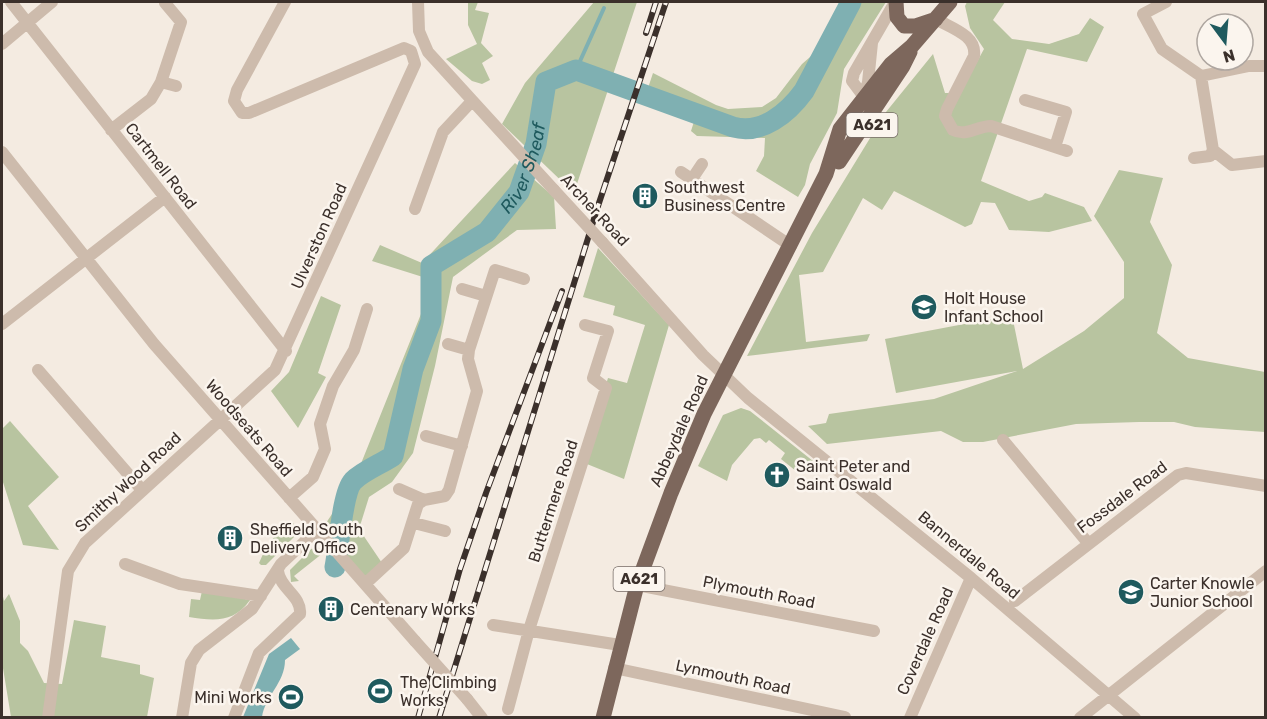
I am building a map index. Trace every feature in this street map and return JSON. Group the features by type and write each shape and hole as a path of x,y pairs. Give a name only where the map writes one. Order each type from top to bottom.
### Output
{"main road":[{"path":"895,2 897,17 904,26 915,26 936,19"},
{"name":"Abbeydale Road","path":"603,717 637,585 670,493 724,376 826,174 840,129 891,64 912,46 950,2"},
{"name":"Abbeydale Road","path":"826,174 838,162 893,81 912,46"},
{"name":"Abbeydale Road","path":"838,162 854,152 892,96 893,81"},
{"path":"863,124 864,98 882,97"}],"street":[{"name":"Cartmell Road","path":"11,2 286,351"},
{"path":"2,44 52,2"},
{"name":"Ulverston Road","path":"220,420 275,370 286,351 415,64 414,57 408,49 380,57 249,113 242,113 234,100 237,90 285,2"},
{"name":"Archer Road","path":"418,2 418,26 424,44 472,101 724,376"},
{"path":"864,98 872,43 895,2"},
{"path":"1166,2 1143,14 1162,49 1201,76 1213,150 1210,156 1194,158"},
{"path":"111,130 151,99 161,82 181,22 165,3"},
{"path":"936,19 970,39 975,48 974,56 946,109 945,116 953,130 965,134 982,126 991,126 1061,149 1066,112 1025,100"},
{"path":"1201,76 1249,66 1266,66"},
{"path":"161,82 176,86"},
{"path":"415,209 443,132 472,101"},
{"path":"1213,150 1232,165 1266,161"},
{"name":"Woodseats Road","path":"2,152 85,259 220,420 482,717"},
{"path":"692,179 702,164"},
{"path":"681,172 791,246"},
{"path":"2,324 165,197"},
{"path":"365,584 404,548 414,523 418,504 424,500 445,496 477,391 468,359 469,350 495,270 525,279"},
{"path":"462,290 486,296"},
{"path":"289,498 311,479 325,449 320,424 333,386 354,350 366,309"},
{"name":"Buttermere Road","path":"508,709 529,630 606,388 593,378 608,331 585,325"},
{"path":"448,344 469,350"},
{"path":"38,370 142,490"},
{"name":"Bannerdale Road","path":"724,376 772,419 971,578 1135,717"},
{"name":"Smithy Wood Road","path":"48,717 68,571 85,543 220,420"},
{"path":"426,436 462,446"},
{"path":"1003,440 1088,543"},
{"name":"Fossdale Road","path":"1015,601 1178,475 1186,473 1266,486"},
{"path":"399,489 424,500"},
{"path":"414,523 445,531"},
{"path":"182,717 191,663 199,651 208,640 245,614 261,596 281,564 318,531"},
{"path":"125,564 180,584 261,596"},
{"path":"234,717 259,653 300,615 300,605 280,582 278,571"},
{"path":"1080,717 1266,572"},
{"name":"Coverdale Road","path":"910,717 971,578"},
{"name":"Plymouth Road","path":"637,585 874,631"},
{"path":"493,625 620,645"},
{"name":"Lynmouth Road","path":"614,668 845,717"}],"green space":[{"path":"468,2 478,2 475,10 489,13 481,43 493,56 482,63 490,80 482,84 472,81 446,59 477,44 468,25"},
{"path":"594,2 637,2 574,193 502,124 525,83"},
{"path":"841,2 886,2 844,69 837,113 810,164 805,185 798,197 756,171 764,156 765,138 697,136 691,131 699,106 664,99 652,107 643,103 653,73 728,109 762,107 776,98 802,64 817,51"},
{"path":"967,2 1005,2 993,20 1012,39 1049,44 1079,34 1090,18 1104,27 1087,62 1027,49 981,181 1029,201 1042,197 1045,193 1084,207 1092,221 1049,232 1009,230 995,203 981,202 972,224 965,227 894,191 882,210 863,198 823,272 799,275 806,342 870,334 867,341 747,356 812,233 886,112 933,54 945,93 960,93 984,49 970,28 965,6"},
{"path":"515,163 554,197 556,229 517,230 453,277 435,366 413,453 392,482 369,497 359,529 382,563 365,578 322,529 354,481 427,299 426,278 372,261 380,245 422,263"},
{"path":"1119,170 1163,178 1150,222 1172,265 1157,333 1188,358 1265,372 1265,432 1195,427 1174,422 1139,422 1076,424 983,442 963,442 941,431 827,444 808,426 826,423 829,414 934,399 1017,371 896,393 885,339 1012,315 1023,369 1084,331 1124,298 1124,262 1094,216"},
{"path":"598,248 669,325 624,479 582,462 608,378 627,383 645,325 613,315 615,306 583,297"},
{"path":"321,296 341,305 318,373 326,377 298,428 271,391 289,372"},
{"path":"741,408 750,411 818,465 813,472 802,463 796,471 781,459 785,453 769,440 766,443 760,438 754,439 732,465 727,481 698,466 723,415"},
{"path":"10,421 59,477 28,506 59,550 23,545 2,479 2,429"},
{"path":"292,521 297,528 297,534 266,565 261,565 259,563 268,543"},
{"path":"318,547 323,553 294,576 299,581 291,582 290,570 311,549"},
{"path":"202,591 250,600 237,613 223,619 189,617 191,599 200,600"},
{"path":"2,592 4,601 9,594 20,621 20,643 28,651 44,683 62,684 74,620 106,626 101,657 140,665 140,674 154,678 147,717 11,717 2,662"}],"water":[{"path":"291,638 300,649 285,660 282,676 267,702 262,717 243,717 269,654"}],"waterway":[{"name":"River Sheaf","path":"335,567 349,487 362,474 393,456 413,369 431,321 431,266 487,232 519,192 536,144 546,82 576,70 733,127 754,128 782,114 804,91 851,2"},
{"path":"576,70 604,8"}],"railway":[{"path":"646,33 656,2"},
{"path":"439,718 598,206 666,2"},
{"path":"418,718 460,569 562,291"}],"place":[{"name":"Southwest Business Centre","path":"645,196"},
{"name":"Holt House Infant School","path":"924,307"},
{"name":"Saint Peter and Saint Oswald","path":"777,475"},
{"name":"Sheffield South Delivery Office","path":"230,538"},
{"name":"Carter Knowle Junior School","path":"1131,592"},
{"name":"Centenary Works","path":"331,609"},
{"name":"The Climbing Works","path":"380,691"},
{"name":"Mini Works","path":"291,697"}]}
